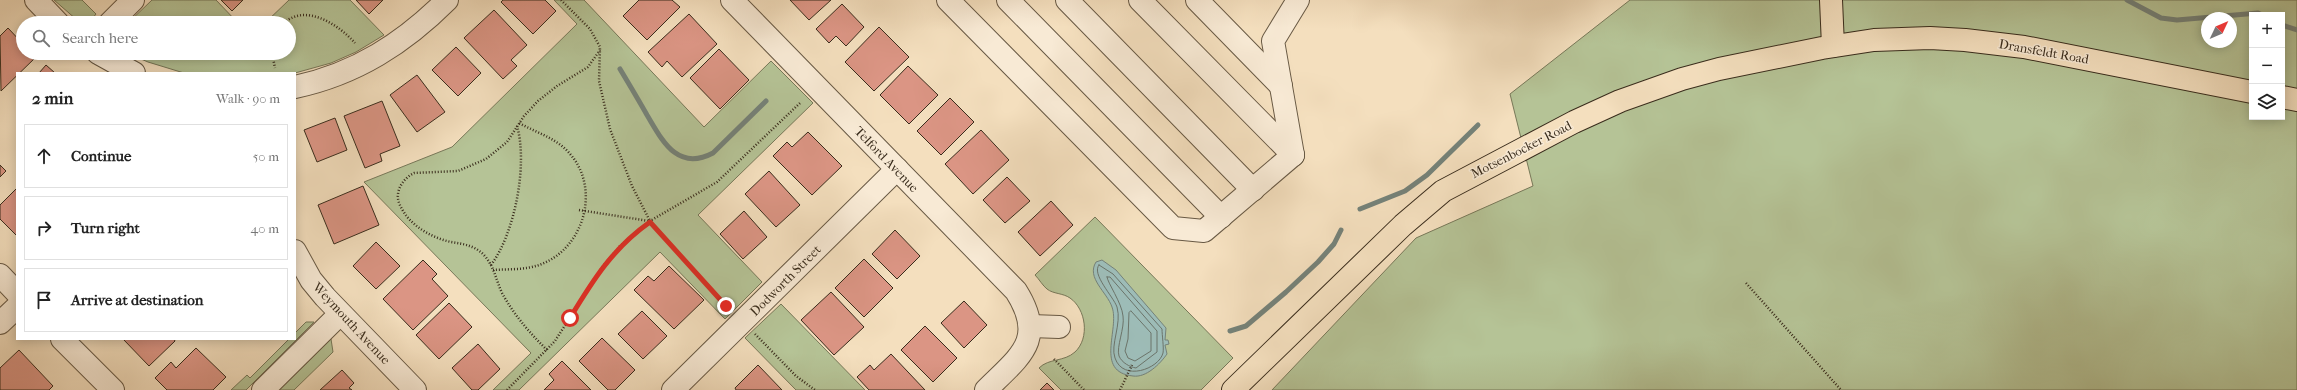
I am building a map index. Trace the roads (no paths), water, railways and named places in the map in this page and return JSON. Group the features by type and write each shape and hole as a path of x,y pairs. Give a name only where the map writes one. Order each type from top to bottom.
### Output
{"main road":[{"path":"1831,0 1833,46"},
{"name":"Dransfeldt Road","path":"1833,46 1900,39 1972,40 2107,62 2249,91"},
{"name":"Motsenbocker Road","path":"1233,390 1413,215 1455,183 1574,122 1651,90 1719,69 1833,46"},
{"path":"2285,98 2297,100"}],"street":[{"path":"36,0 51,16"},
{"path":"117,16 134,0"},
{"path":"296,87 333,77 377,57 411,34 448,0"},
{"name":"Telford Avenue","path":"732,0 1016,291 1026,307 1031,326"},
{"path":"948,0 1173,228 1204,231 1293,155"},
{"path":"1008,0 1220,217"},
{"path":"1067,0 1253,190"},
{"path":"1140,0 1293,155"},
{"path":"1197,0 1281,86"},
{"path":"1288,4 1273,41 1293,155"},
{"path":"111,60 132,72"},
{"name":"Dodworth Street","path":"673,390 897,169"},
{"name":"Weymouth Avenue","path":"296,253 312,280 340,314 415,390"},
{"path":"0,275 16,291"},
{"path":"0,323 16,308"},
{"path":"263,390 340,314"},
{"path":"986,390 1018,358 1027,343 1031,326 1059,327"},
{"path":"63,340 112,390"}],"water":[{"path":"1102,260 1116,270 1166,328 1165,340 1168,340 1169,344 1165,345 1167,354 1157,366 1143,375 1133,376 1121,373 1114,367 1111,358 1111,348 1114,316 1112,307 1098,285 1094,274 1096,262"}],"waterway":[{"path":"2127,0 2161,18 2177,20 2249,14"},
{"path":"2285,26 2297,30"},
{"path":"620,69 665,143 680,156 690,159 700,158 713,153 766,101"},
{"path":"1360,209 1405,191 1427,175 1478,125"},
{"path":"1230,331 1246,326 1286,292 1318,262 1334,244 1341,230"}]}
